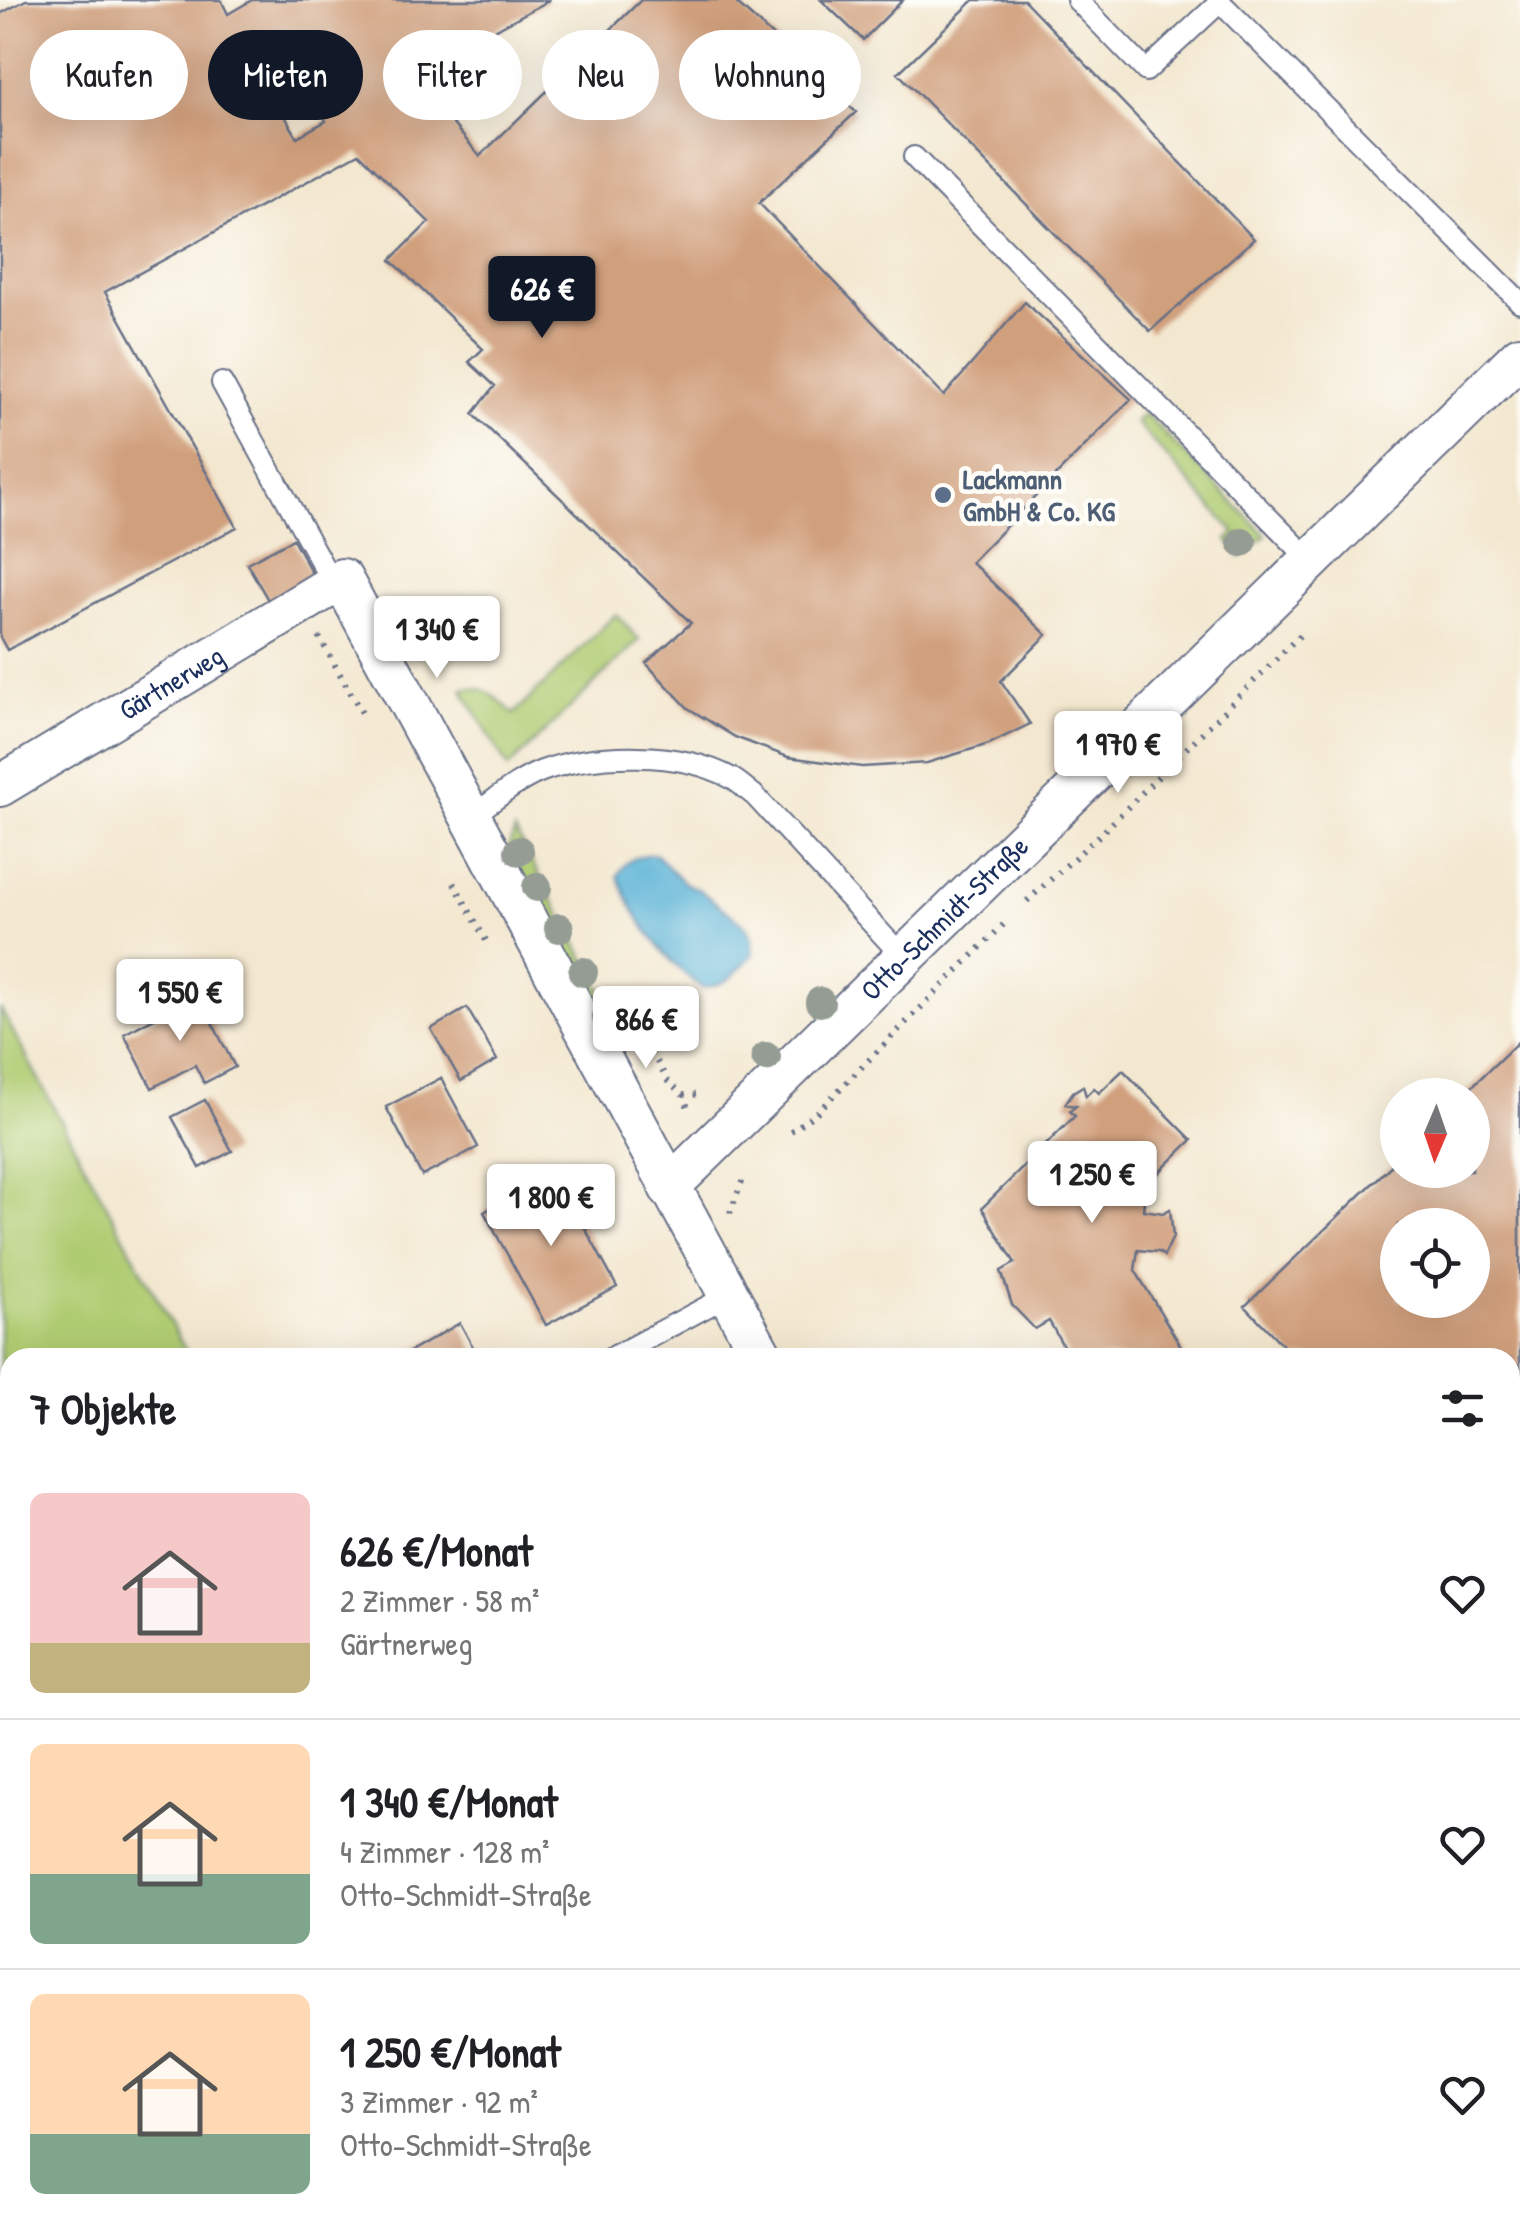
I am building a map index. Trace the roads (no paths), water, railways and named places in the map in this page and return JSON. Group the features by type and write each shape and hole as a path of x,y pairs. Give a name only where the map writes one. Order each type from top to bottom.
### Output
{"street":[{"name":"Otto-Schmidt-Straße","path":"668,1188 1520,356"},
{"name":"Gärtnerweg","path":"0,786 337,582"},
{"path":"337,582 470,817 757,1348"}],"lane":[{"path":"1077,0 1146,71 1219,1 1520,302"},
{"path":"914,157 1310,560"},
{"path":"222,383 337,582"},
{"path":"470,817 524,780 563,765 598,758 643,756 693,765 730,777 756,796 903,957"},
{"path":"629,1348 728,1295"}],"water":[{"path":"655,854 684,883 745,925 752,938 753,955 726,981 702,988 663,952 633,908 618,876 633,859"}],"place":[{"name":"Lackmann GmbH & Co. KG","path":"943,495"}]}
